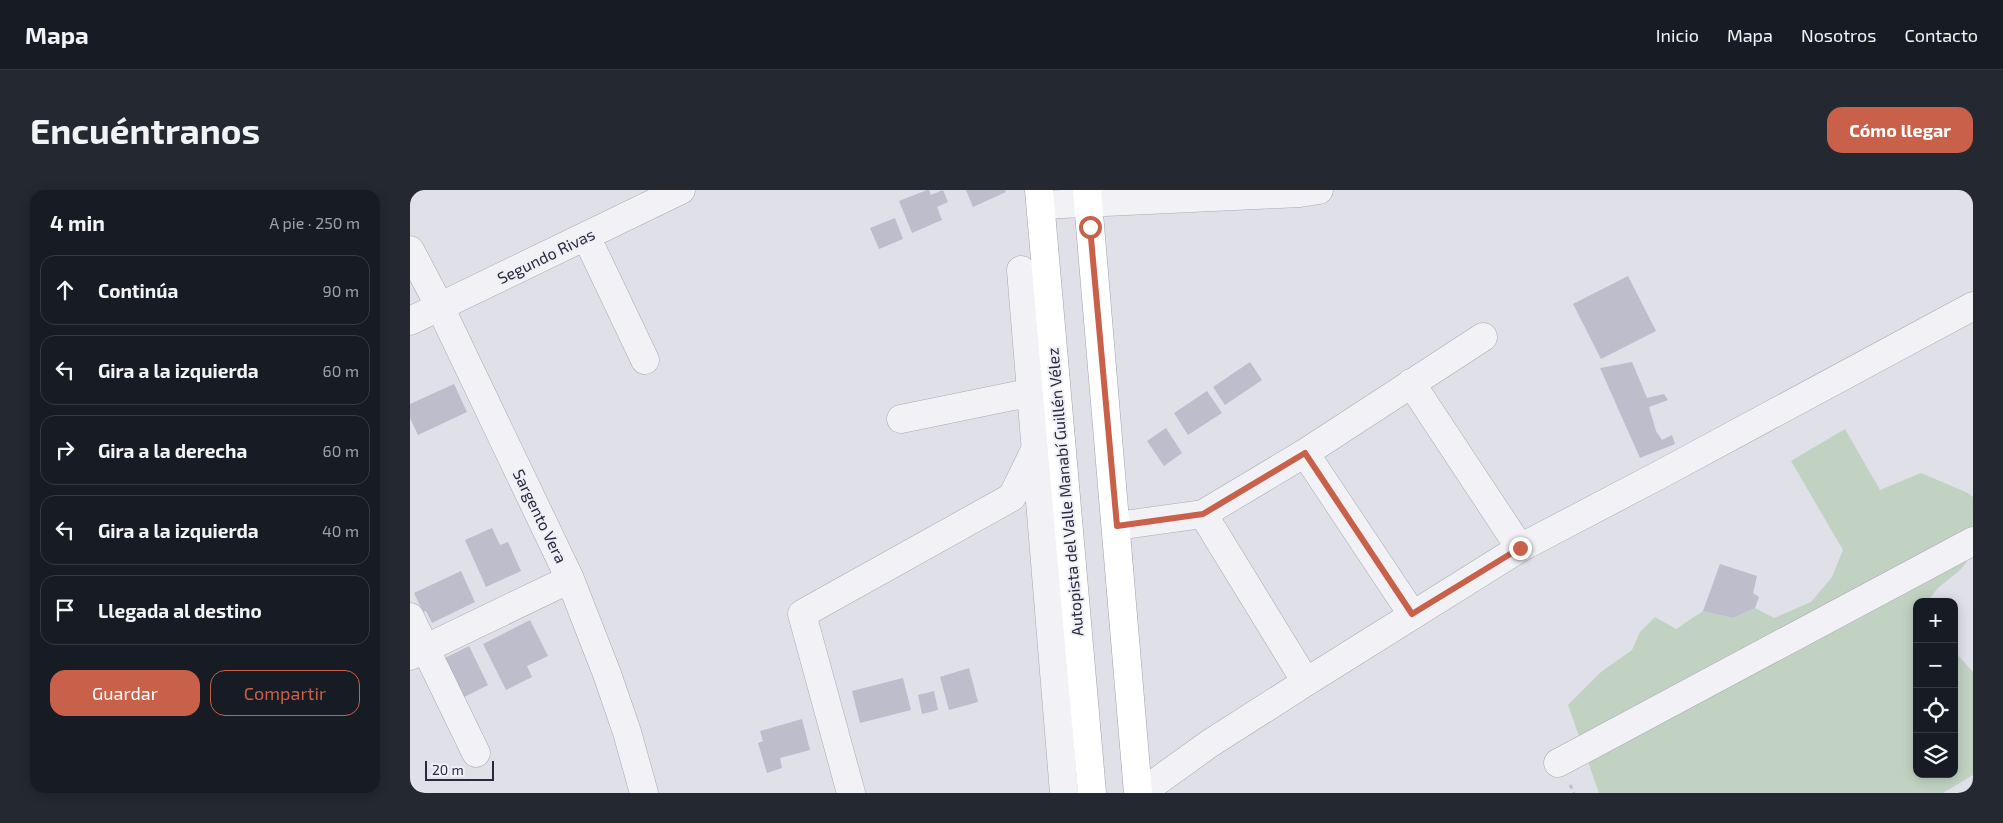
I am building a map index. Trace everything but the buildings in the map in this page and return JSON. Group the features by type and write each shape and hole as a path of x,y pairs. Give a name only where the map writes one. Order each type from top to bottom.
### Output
{"main road":[{"path":"1088,196 1140,793"},
{"name":"Autopista del Valle Manabí Guillén Vélez","path":"1040,198 1043,390 1092,793"}],"street":[{"name":"Segundo Rivas","path":"410,322 681,190"},
{"path":"1040,198 1300,193 1319,190"},
{"path":"586,236 645,360"},
{"name":"Sargento Vera","path":"410,250 440,307 570,578 608,674 644,793"},
{"path":"1021,270 1043,390 1035,448 1064,793"},
{"path":"1140,793 1209,744 1412,614 1520,548 1973,306"},
{"path":"1117,526 1203,514 1305,453 1483,337"},
{"path":"1411,383 1520,548"},
{"path":"901,419 1043,390"},
{"path":"1012,496 1035,448"},
{"path":"1305,453 1412,614"},
{"path":"851,793 802,614 1012,496 1039,490"},
{"path":"1203,514 1306,682"},
{"path":"1558,762 1973,541"},
{"path":"418,652 570,578"},
{"path":"410,617 418,652 476,753"}],"green space":[{"path":"1845,429 1880,490 1921,473 1968,493 1973,497 1973,522 1966,563 1930,598 1913,598 1913,778 1958,778 1958,655 1973,672 1973,775 1943,793 1599,793 1568,705 1601,672 1632,650 1640,632 1655,617 1676,629 1703,611 1733,618 1755,608 1774,618 1811,602 1832,577 1843,550 1791,461"}],"route":[{"path":"1090,227 1117,526 1203,514 1305,453 1412,614 1520,548"}]}
